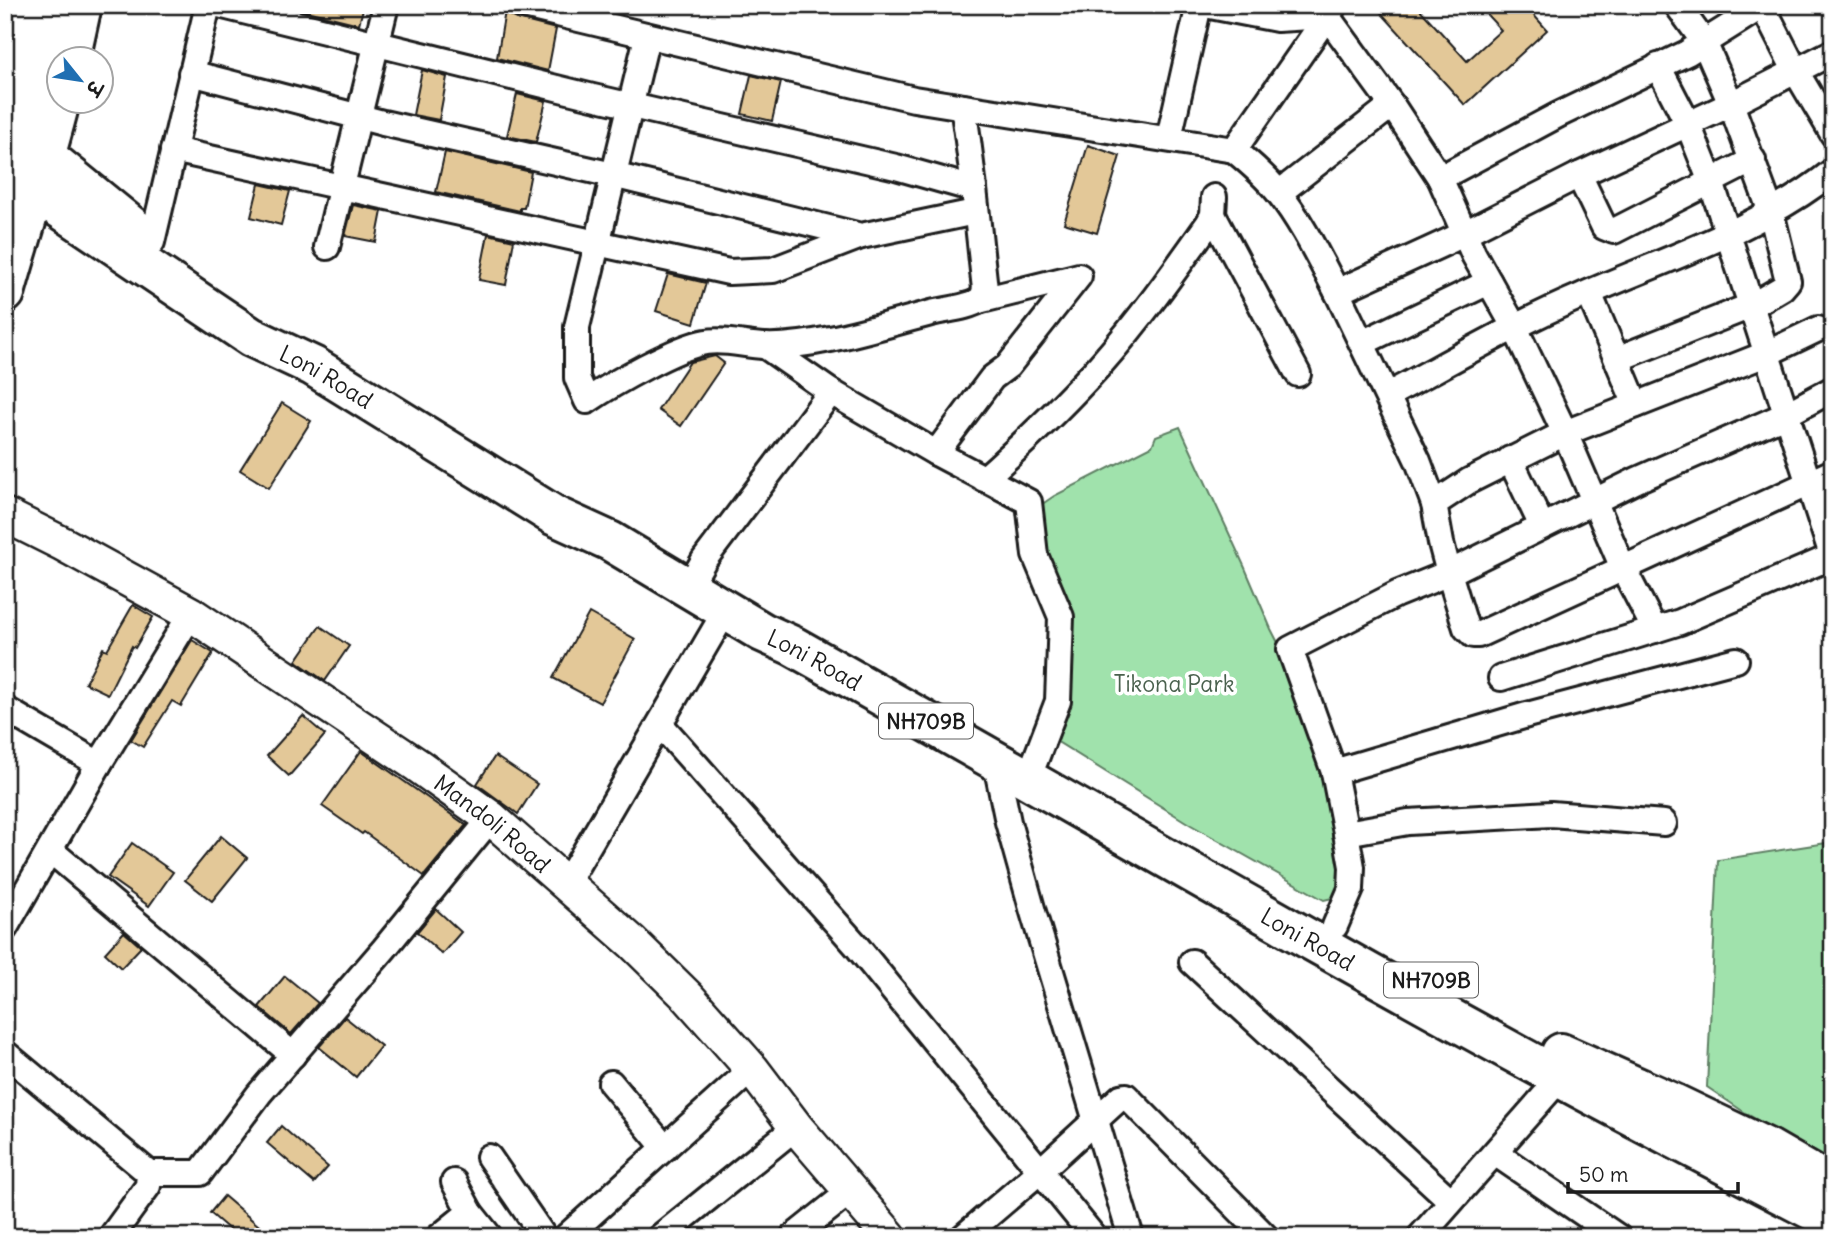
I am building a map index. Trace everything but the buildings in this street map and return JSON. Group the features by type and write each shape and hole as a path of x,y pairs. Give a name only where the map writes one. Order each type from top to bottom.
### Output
{"main road":[{"path":"5,78 24,5"},
{"path":"5,293 25,223 54,5"},
{"path":"73,46 82,5"},
{"path":"29,183 55,116"},
{"name":"Loni Road","path":"29,183 152,242 191,269 388,388 563,501 613,527 692,582 726,610 1019,766 1335,926 1555,1051 1568,1069 1769,1149 1833,1186"},
{"name":"Loni Road","path":"29,183 251,337 313,366 555,516 692,582 1019,766 1300,933 1568,1069 1833,1221"}],"street":[{"path":"152,242 208,5"},
{"path":"219,5 629,106 896,167 975,201"},
{"path":"327,247 386,5"},
{"path":"520,5 914,99 1234,150 1279,193 1305,233 1388,395 1434,504 1440,543 1466,628 1473,635 1833,472"},
{"path":"1169,138 1199,5"},
{"path":"1205,5 1277,19 1330,11"},
{"path":"1617,359 1753,305 1782,288 1788,281 1771,212 1731,104 1704,42 1677,5"},
{"path":"1440,178 1704,42 1762,5 1795,70 1833,134"},
{"path":"1234,150 1330,11"},
{"path":"1330,11 1440,178 1464,234 1515,328 1565,433 1623,568 1655,630"},
{"path":"647,37 577,327 577,378 587,401 690,346 729,341 765,346 816,341 1079,276 1008,366 992,378 936,453"},
{"path":"1337,292 1464,234 1833,52"},
{"path":"1500,678 1655,630 1726,604 1833,557 1711,182 1688,124 1658,66"},
{"path":"191,73 861,236"},
{"path":"1279,193 1392,105"},
{"path":"963,107 985,289 984,296 978,302"},
{"path":"173,150 729,272 773,270 861,236 975,201"},
{"path":"1579,175 1604,227 1614,230 1752,160"},
{"path":"1388,395 1515,328 1771,212 1810,190 1833,171"},
{"path":"984,479 1030,438 1100,365 1165,284 1213,206 1298,374"},
{"path":"1362,343 1489,282"},
{"path":"1589,293 1636,405"},
{"path":"1434,504 1469,481 1565,433 1766,354 1818,329"},
{"path":"765,346 831,392 936,453 1029,502 1035,555 1061,617 1058,701 1019,766 1009,822 1053,979 1133,1234"},
{"path":"1335,926 1351,889 1352,867 1334,772 1290,649 1397,594 1449,573 1542,526 1785,415 1833,390"},
{"path":"692,582 704,561 831,392"},
{"path":"1510,459 1542,526"},
{"name":"Mandoli Road","path":"5,515 64,544 191,614 417,765 491,818 632,942 688,997 752,1069 796,1127 890,1237"},
{"path":"566,884 726,610"},
{"path":"5,928 99,764 191,614"},
{"path":"1334,772 1527,715 1736,660"},
{"path":"5,709 99,764"},
{"path":"660,724 855,944 1094,1237"},
{"path":"1346,833 1408,822 1551,814 1664,823"},
{"path":"5,1053 149,1173 200,1173 259,1094 384,949 491,818"},
{"path":"50,850 293,1055"},
{"path":"1192,962 1451,1201"},
{"path":"566,1237 752,1069"},
{"path":"1420,1237 1568,1069"},
{"path":"611,1083 665,1148"},
{"path":"963,1237 1040,1172 1121,1097 1126,1096 1266,1237"},
{"path":"660,1237 796,1127"},
{"path":"1495,1153 1618,1237"},
{"path":"489,1157 544,1237"},
{"path":"111,1237 148,1186 149,1173"},
{"path":"454,1182 470,1212 490,1237"},
{"path":"793,1237 852,1190"},
{"path":"439,1237 470,1212"}],"green space":[{"name":"Tikona Park","path":"1180,427 1294,674 1323,760 1346,880 1332,898 1324,900 1191,825 1048,736 1063,693 1038,507 1054,496 1152,446 1156,436"},
{"path":"1833,842 1833,1163 1747,1114 1707,1087 1718,860"}]}
